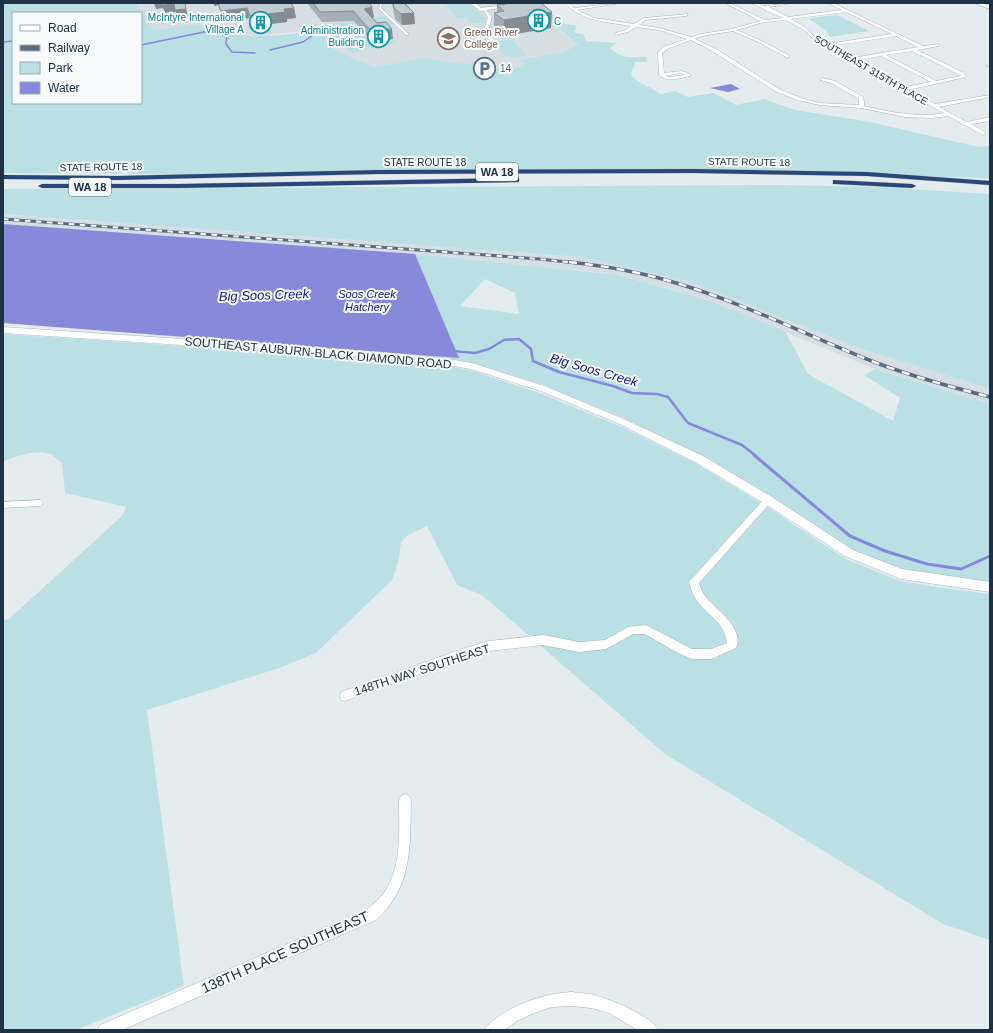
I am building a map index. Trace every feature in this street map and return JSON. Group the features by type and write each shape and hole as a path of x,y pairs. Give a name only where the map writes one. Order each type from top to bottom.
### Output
{"highway":[{"name":"STATE ROUTE 18","path":"3,177 117,178 378,172 694,171 867,174 990,183"},
{"name":"STATE ROUTE 18","path":"574,180 692,179 831,181 990,190"},
{"name":"STATE ROUTE 18","path":"3,185 170,186 527,180"}],"main road":[{"path":"472,3 482,10 532,3"},
{"path":"476,3 482,10"},
{"path":"977,3 990,8"},
{"name":"SOUTHEAST AUBURN-BLACK DIAMOND ROAD","path":"3,330 377,355 442,361 472,366 544,389 626,423 699,459 768,500 849,554 901,574 990,587"}],"street":[{"path":"379,3 381,5 381,9 407,34"},
{"name":"SOUTHEAST 315TH PLACE","path":"561,3 568,8 593,19 664,30 690,38 714,50 777,90 792,97 819,104 860,107 896,115 932,117 948,114"},
{"path":"567,3 573,9 619,3"},
{"path":"727,3 764,22"},
{"name":"SOUTHEAST 315TH PLACE","path":"753,3 789,19 804,28 813,38 825,46 983,133"},
{"path":"762,7 790,3"},
{"path":"830,3 922,48"},
{"path":"482,10 489,21 485,33 494,42"},
{"path":"661,75 661,51 690,38 703,34 733,30 746,25 847,10"},
{"path":"616,34 627,31 634,25 648,18 687,15"},
{"path":"733,30 759,41 788,57"},
{"path":"825,46 896,35"},
{"path":"850,60 937,45"},
{"path":"904,89 964,77 962,74 912,49"},
{"path":"881,54 936,83"},
{"path":"682,72 688,74 670,78 663,77 661,75 682,72"},
{"path":"822,79 833,82 861,98 862,102 860,107"},
{"path":"935,106 990,96"},
{"path":"966,124 990,119"},
{"name":"148TH WAY SOUTHEAST","path":"345,696 465,653 489,646 543,640 579,647 606,644 632,630 646,629 682,650 692,654 711,654 732,645 732,634 722,618 703,601 695,589 694,582 768,500"},
{"path":"3,505 40,503"},
{"name":"138TH PLACE SOUTHEAST","path":"104,1030 371,915 378,910 385,903 392,892 400,870 404,841 404,800"},
{"path":"492,1030 520,1010 536,1004 569,999 586,1000 620,1010 651,1030"}],"shaded area":[{"name":"Green River College","path":"136,3 525,3 578,44 564,52 518,60 524,66 480,73 471,64 424,58 375,67 339,52 326,41 323,30 254,36 222,32 195,24 154,30"},
{"path":"3,214 581,257 688,281 856,347 990,389 990,404 875,369 707,300 619,275 415,254 3,224"}],"green space":[{"path":"3,3 136,3 142,12 154,30 195,24 222,32 254,36 281,35 323,30 326,41 339,52 375,67 424,58 471,64 480,73 524,66 518,60 564,52 578,44 529,6 538,4 565,24 576,25 575,33 583,34 586,41 617,43 610,48 622,56 646,57 647,62 635,62 631,75 660,94 675,91 688,97 714,93 736,105 764,99 795,110 870,122 979,147 990,146 990,178 573,169 179,174 3,173"},
{"path":"443,3 468,3 486,19 484,23 470,23 467,18 458,18"},
{"path":"837,15 869,31 830,37 824,29 810,20 811,18"},
{"path":"385,16 395,25 381,27 379,24 330,29 326,24 374,19 373,18"},
{"path":"360,30 371,43 395,40 397,42 352,53 343,46 333,33"},
{"path":"511,39 526,55 508,57 505,55 497,44 498,42"},
{"path":"777,185 879,187 990,194 990,389 856,347 688,281 581,257 3,214 3,189"},
{"path":"3,224 415,254 618,275 707,300 785,331 808,374 893,421 900,398 864,375 875,369 990,404 990,582 901,569 851,550 702,456 628,420 546,386 474,363 444,358 377,352 387,312","holes":["485,279 515,293 519,314 460,306"]},
{"path":"3,334 375,359 441,365 470,370 540,393 622,427 695,463 763,504 846,559 900,581 990,594 990,940 943,924 665,754 482,595 457,585 427,526 408,535 401,542 398,563 392,580 316,653 282,667 147,710 184,986 76,1030 3,1030 3,620 9,619 122,516 126,507 65,493 62,463 52,455 40,452 21,455 3,462"}],"water":[{"path":"731,84 740,89 728,92 710,88"},
{"name":"Soos Creek Hatchery","path":"3,224 415,254 459,358 3,323"}],"building":[{"path":"162,3 185,3 186,9 175,10 174,4 162,5"},
{"path":"218,3 291,3 294,8 284,9 285,12 250,16 247,8 221,11"},
{"path":"313,3 369,3 372,7 364,9 377,23 386,22 392,29 371,31 353,11 320,12"},
{"path":"393,3 404,3 414,13 401,14 394,8"},
{"path":"506,3 541,3 552,12 504,20 494,13 504,11 497,5"}],"waterway":[{"path":"142,45 204,32 213,32 227,36 226,44 232,52 255,53"},
{"path":"270,50 303,42 318,32"},
{"path":"3,42 12,41"},
{"name":"Big Soos Creek","path":"453,351 475,353 489,349 504,340 519,339 531,349 533,361 559,372 613,386 632,393 657,394 668,397 688,423 742,445 756,456"},
{"name":"Big Soos Creek","path":"754,455 850,536 885,551 927,564 961,569 990,556"}],"railway":[{"path":"3,219 573,263"},
{"path":"573,263 577,263"},
{"path":"573,263 636,273 663,279 701,291 751,310 874,362 931,381 990,397"}],"place":[{"name":"C","path":"539,21"},
{"name":"McIntyre International Village A","path":"260,23"},
{"name":"Administration Building","path":"379,36"},
{"name":"Green River College","path":"448,38"},
{"name":"14","path":"485,68"}]}
